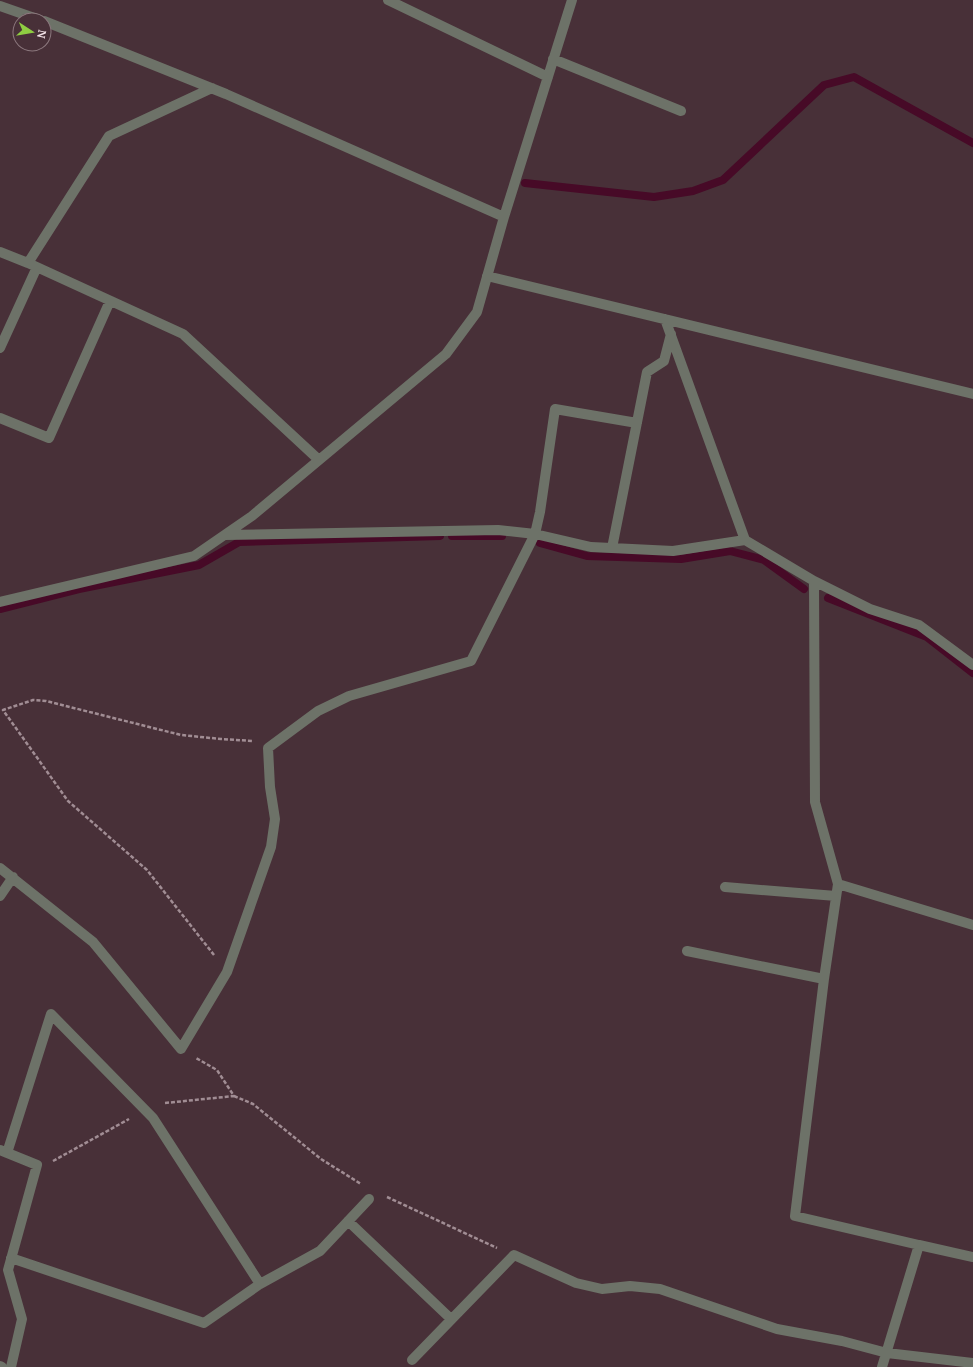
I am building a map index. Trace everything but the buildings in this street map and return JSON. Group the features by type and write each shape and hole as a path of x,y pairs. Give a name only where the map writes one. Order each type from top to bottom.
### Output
{"street":[{"path":"388,0 548,77"},
{"path":"0,602 194,556 252,516 446,354 477,312 504,217 572,0"},
{"path":"0,6 17,12"},
{"path":"52,25 212,88 504,217"},
{"path":"553,59 681,110"},
{"path":"0,348 33,265 110,136 212,88"},
{"path":"0,252 33,265 183,334 319,460"},
{"path":"487,276 973,394"},
{"path":"0,418 49,438 110,300"},
{"path":"665,319 745,540"},
{"path":"612,548 647,372 664,361 671,334"},
{"path":"0,868 93,942 181,1049 227,972 271,847 275,819 268,748 318,712 350,696 470,661 535,534 540,512 555,409 637,423"},
{"path":"225,535 498,530 535,534 591,546 673,551 745,540 814,581 870,609 919,625 973,665"},
{"path":"814,581 815,802 838,884 824,979 795,1216 973,1257"},
{"path":"0,896 13,877"},
{"path":"838,884 973,925"},
{"path":"725,887 836,896"},
{"path":"687,951 824,979"},
{"path":"12,1367 22,1319 8,1270 37,1166 4,1151 51,1014 153,1118 260,1284"},
{"path":"11,1258 204,1323 260,1284 320,1252 369,1199"},
{"path":"348,1221 451,1319"},
{"path":"882,1367 919,1245"},
{"path":"412,1360 514,1255 576,1283 602,1289 630,1286 660,1288 777,1329 842,1341 887,1353 973,1363"}],"path":[{"path":"227,972 147,870 68,801 3,710 33,700 46,701 180,735 221,740 253,741 268,748"}],"waterway":[{"path":"525,183 654,197 693,191 723,180 824,85 854,77 973,143"},
{"path":"0,609 79,589 199,565 239,542 440,536"},
{"path":"452,536 502,536"},
{"path":"540,543 587,556 681,559 730,551 764,560 804,589"},
{"path":"828,598 927,637 973,673"}]}
